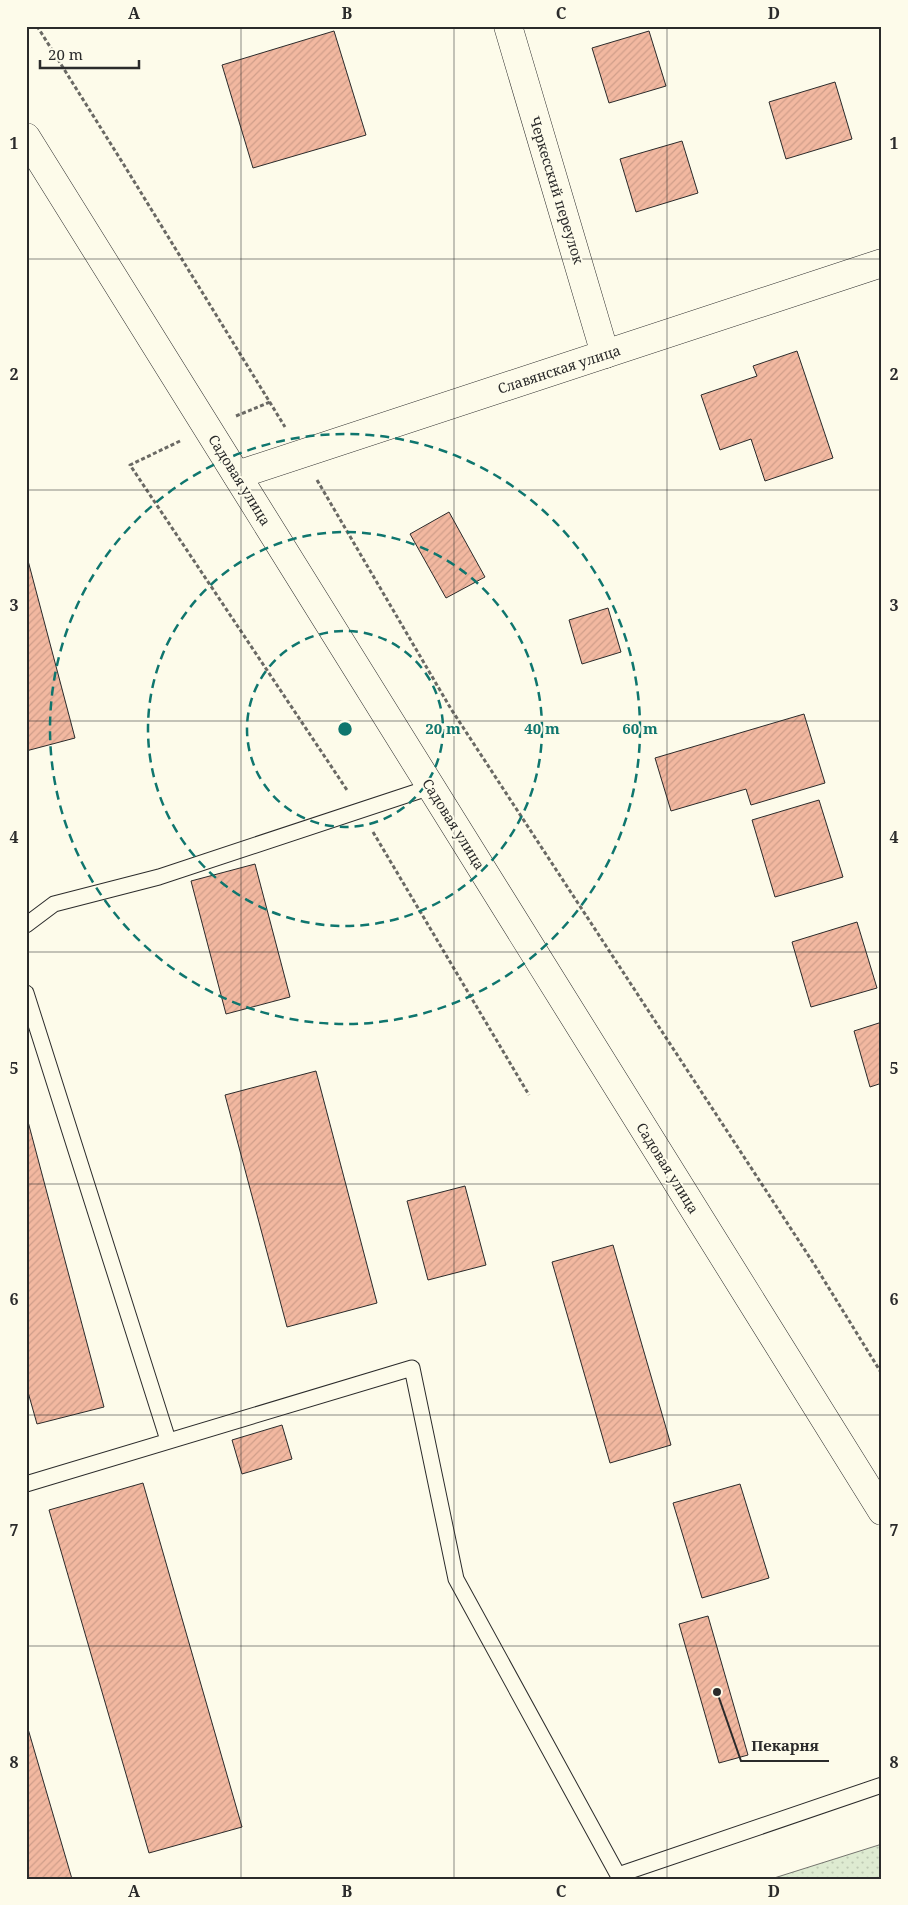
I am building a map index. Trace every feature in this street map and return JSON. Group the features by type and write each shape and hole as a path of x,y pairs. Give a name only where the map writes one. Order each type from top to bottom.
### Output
{"street":[{"name":"Черкесский переулок","path":"508,26 605,354"},
{"name":"Садовая улица","path":"26,137 882,1511"},
{"name":"Славянская улица","path":"237,474 882,263"}],"lane":[{"path":"26,925 54,904 159,876 431,787"},
{"path":"26,993 168,1440"},
{"path":"26,1484 412,1368 456,1579 618,1875 882,1785"}],"path":[{"path":"36,26 270,402 451,710 809,1256 882,1374"},
{"path":"270,402 208,428 130,465 360,810 529,1095"}],"green space":[{"path":"882,1844 882,1879 771,1879"}],"building":[{"path":"334,31 366,135 253,168 222,65"},
{"path":"649,31 666,86 609,103 592,48"},
{"path":"835,82 852,139 786,159 769,102"},
{"path":"682,141 698,193 636,212 620,159"},
{"path":"797,351 833,458 765,481 751,439 720,450 701,395 757,376 753,366"},
{"path":"449,512 485,577 446,598 410,534"},
{"path":"26,553 75,738 26,751"},
{"path":"608,608 621,652 582,664 569,620"},
{"path":"804,714 825,783 751,805 746,789 671,811 655,758"},
{"path":"819,800 843,877 775,897 752,820"},
{"path":"255,864 290,997 226,1014 191,881"},
{"path":"857,922 877,988 811,1007 792,942"},
{"path":"882,1022 882,1083 870,1087 854,1031"},
{"path":"316,1071 377,1303 287,1327 225,1095"},
{"path":"26,1114 104,1407 37,1424 26,1385"},
{"path":"465,1186 486,1265 428,1280 407,1201"},
{"path":"613,1245 671,1445 610,1463 552,1262"},
{"path":"282,1425 292,1459 242,1474 232,1440"},
{"path":"143,1483 242,1827 149,1853 49,1510"},
{"path":"740,1484 769,1578 702,1598 673,1503"},
{"path":"708,1616 748,1755 719,1763 679,1624"},
{"path":"26,1722 72,1879 26,1879"}],"place":[{"name":"Пекарня","path":"717,1692"}]}
